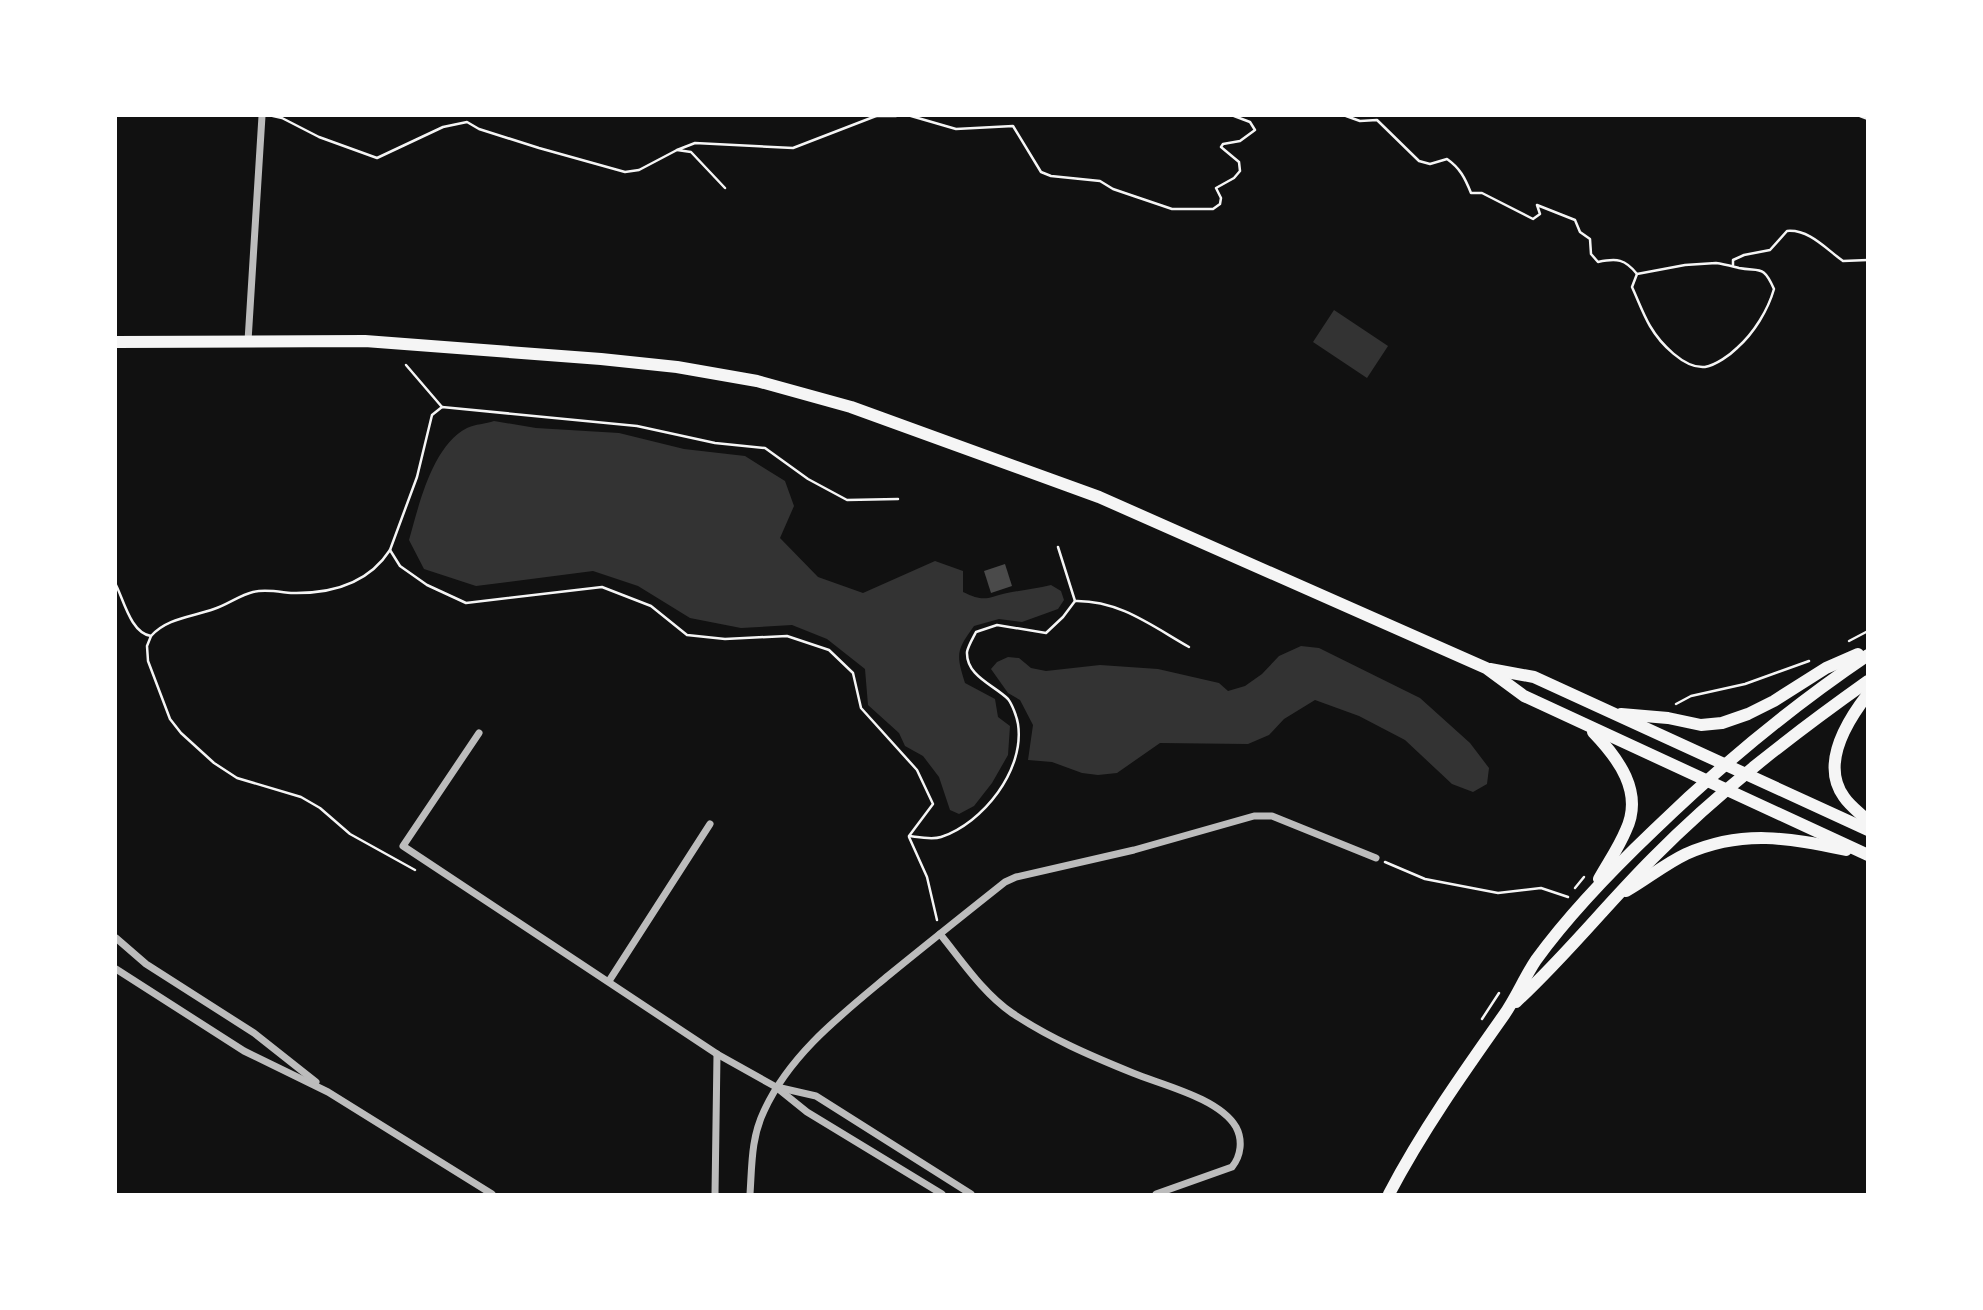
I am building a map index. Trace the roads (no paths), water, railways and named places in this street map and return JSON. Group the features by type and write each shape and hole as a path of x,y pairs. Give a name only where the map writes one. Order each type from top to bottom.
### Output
{"main road":[{"path":"116,342 365,341 491,349 677,367 758,381 851,407 1099,497 1486,668 1524,696 1867,854"},
{"path":"1614,714 1668,718 1701,725 1722,723 1774,701 1826,668 1867,652"},
{"path":"1389,1195 1443,1103 1506,1012 1536,961 1592,892 1633,849 1725,765 1867,652"},
{"path":"1486,668 1534,677 1867,830"},
{"path":"1506,1012 1548,973 1654,857 1728,789 1808,724 1867,681"},
{"path":"1867,694 1851,716 1839,742 1836,758 1836,783 1844,798 1867,821"},
{"path":"1589,727 1622,766 1629,784 1632,806 1626,831 1592,892"},
{"path":"1614,899 1688,853 1743,839 1770,836 1867,854"}],"street":[{"path":"248,341 264,116"},
{"path":"480,733 403,846 717,1054 776,1087 807,1112 942,1195"},
{"path":"750,1195 752,1143 763,1113 776,1087 811,1042 1005,882 1016,877 1134,850 1254,816 1272,816 1376,858"},
{"path":"610,981 710,824"},
{"path":"940,933 993,998 1042,1032 1193,1096 1226,1116 1237,1128 1239,1158 1232,1167 1156,1195"},
{"path":"116,938 146,964 254,1032 328,1092"},
{"path":"116,969 244,1051 328,1092 492,1195"},
{"path":"715,1195 717,1054"},
{"path":"776,1087 816,1096 971,1195"}]}
